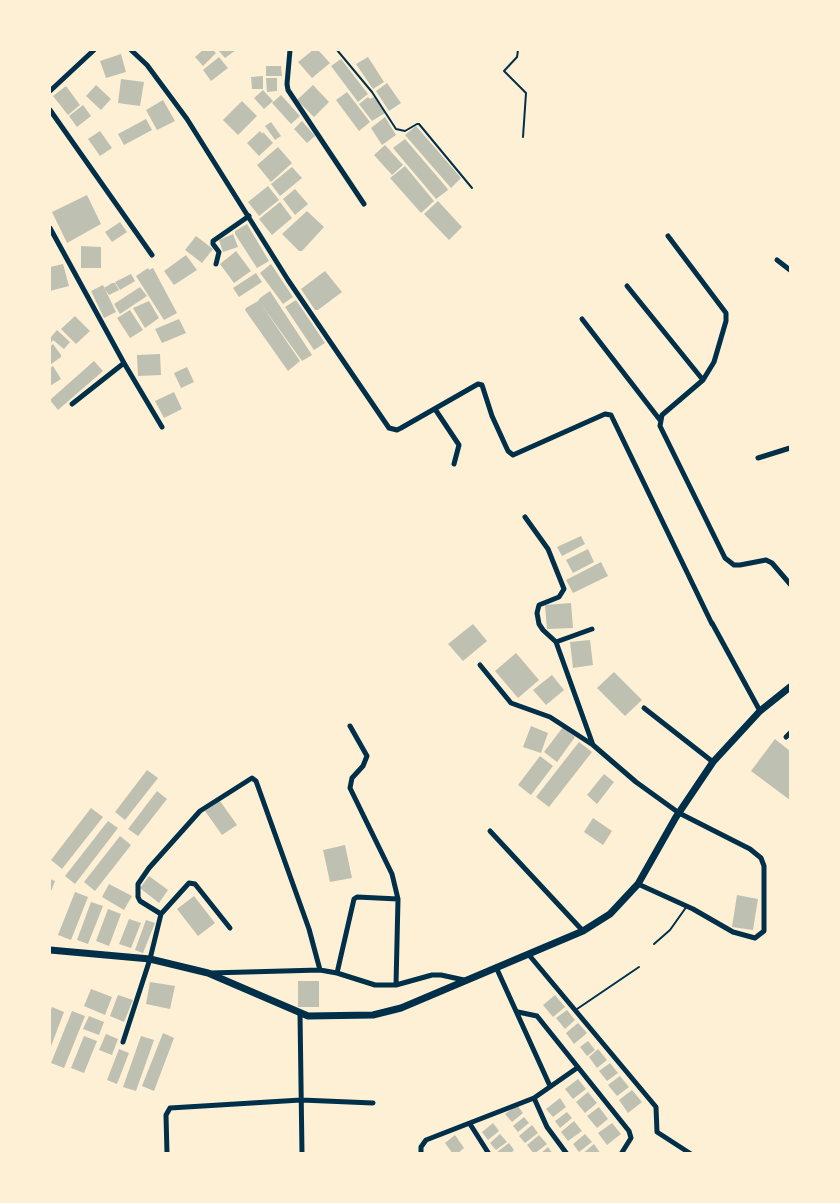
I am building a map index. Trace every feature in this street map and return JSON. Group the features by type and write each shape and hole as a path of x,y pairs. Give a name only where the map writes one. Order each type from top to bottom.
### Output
{"street":[{"path":"50,91 94,50"},
{"path":"131,50 147,65 187,119 288,280 389,428 397,430 477,384 481,384 508,451 513,455 605,414 611,415 712,623 760,711"},
{"path":"290,50 287,84 291,96 364,204"},
{"path":"50,110 152,255"},
{"path":"216,264 219,252 213,241 249,216"},
{"path":"50,228 162,427"},
{"path":"668,236 726,313 726,321 714,362 703,380 664,412 660,426 725,558 729,562 740,565 766,560 772,563 790,584"},
{"path":"777,260 790,270"},
{"path":"627,286 703,380"},
{"path":"582,320 660,420"},
{"path":"72,404 124,363"},
{"path":"435,409 459,445 454,464"},
{"path":"758,458 790,448"},
{"path":"525,517 548,549 564,589 560,597 539,605 537,613 539,624 556,642 593,745"},
{"path":"556,642 592,629"},
{"path":"480,665 511,703 550,717 593,745 678,813 750,849 761,858 764,866 764,931 755,938 733,932 687,906 638,884"},
{"path":"50,950 150,959 208,973 308,1016 373,1015 401,1008 583,931 610,914 638,884 678,813 714,762 760,711 790,687"},
{"path":"644,708 714,762"},
{"path":"350,726 367,756 363,766 352,778 350,788 392,874 398,899 396,985"},
{"path":"161,914 140,901 138,884 149,868 200,811 252,778 256,782 309,929 320,970"},
{"path":"490,831 583,931"},
{"path":"123,1042 150,959 161,914 191,882 230,928"},
{"path":"337,973 354,899 357,897 398,899"},
{"path":"529,955 656,1107 657,1132 691,1154"},
{"path":"496,967 550,1086"},
{"path":"208,973 320,970 337,973 375,986 396,985 432,975 464,980"},
{"path":"518,1012 537,1016 630,1134 631,1138 621,1154"},
{"path":"300,1013 302,1154"},
{"path":"421,1154 421,1147 426,1140 449,1129 470,1124 519,1102 534,1098 577,1068"},
{"path":"534,1098 547,1127 567,1154"},
{"path":"167,1154 166,1115 170,1108 301,1100 373,1103"},
{"path":"470,1124 489,1154"}],"lane":[{"path":"337,50 372,92 396,129 405,131 418,124 472,188"},
{"path":"654,944 670,930 687,906"},
{"path":"576,1010 639,967"}],"path":[{"path":"518,50 517,57 504,71 526,93 523,137"}],"building":[{"path":"203,50 213,50 216,53 203,66 195,57"},
{"path":"218,50 236,50 225,58"},
{"path":"313,50 318,50 330,63 312,78 298,62"},
{"path":"121,54 126,72 106,78 100,61"},
{"path":"219,57 228,68 211,81 203,70"},
{"path":"368,57 384,82 373,89 356,64"},
{"path":"341,59 368,94 358,102 331,66"},
{"path":"266,66 281,66 282,76 266,76"},
{"path":"263,76 263,89 252,89 251,77"},
{"path":"266,78 277,78 277,91 267,92"},
{"path":"121,79 144,82 140,106 118,103"},
{"path":"387,83 401,103 389,111 376,91"},
{"path":"96,85 111,99 101,110 86,96"},
{"path":"313,85 329,102 314,117 297,100"},
{"path":"66,86 80,105 68,115 53,96"},
{"path":"263,90 273,101 264,109 254,98"},
{"path":"347,92 370,122 359,131 336,100"},
{"path":"281,95 300,116 291,124 272,103"},
{"path":"368,97 370,99 374,97 385,113 372,121 359,104"},
{"path":"163,100 175,121 157,130 146,110"},
{"path":"242,101 257,116 238,135 223,120"},
{"path":"83,105 91,116 77,127 69,116"},
{"path":"385,117 396,135 382,145 371,128"},
{"path":"146,119 152,130 124,145 118,134"},
{"path":"302,121 315,136 307,143 294,129"},
{"path":"271,122 281,136 275,140 265,126"},
{"path":"416,126 461,178 451,188 405,135"},
{"path":"100,131 112,148 100,156 88,139"},
{"path":"260,131 273,143 259,156 247,143"},
{"path":"405,139 447,188 448,190 436,199 393,148"},
{"path":"385,145 403,165 392,175 374,155"},
{"path":"278,147 292,163 271,182 257,165"},
{"path":"405,166 434,201 421,213 390,178"},
{"path":"292,167 302,178 280,196 271,184"},
{"path":"268,186 279,200 259,216 248,202"},
{"path":"295,189 308,204 295,215 283,199"},
{"path":"87,195 101,224 67,243 52,212"},
{"path":"438,201 462,227 449,240 424,214"},
{"path":"280,202 292,218 272,235 259,219"},
{"path":"307,211 324,227 302,251 299,251 282,234"},
{"path":"120,222 127,232 112,242 105,232"},
{"path":"247,224 269,261 257,268 235,234 235,231"},
{"path":"233,234 238,247 223,252 219,240"},
{"path":"196,236 213,249 202,263 185,250"},
{"path":"81,246 101,247 101,268 81,268"},
{"path":"236,251 251,271 234,283 220,264"},
{"path":"186,255 197,270 174,285 164,271"},
{"path":"63,264 69,286 50,291 50,267"},
{"path":"271,264 293,297 283,304 260,273"},
{"path":"148,268 149,270 153,268 177,313 164,320 136,276"},
{"path":"325,271 342,292 315,310 301,289"},
{"path":"256,273 262,282 239,297 233,288"},
{"path":"131,274 135,281 120,290 115,282"},
{"path":"115,283 119,290 109,295 104,288"},
{"path":"103,285 116,312 104,318 91,291"},
{"path":"140,287 147,296 120,314 114,304"},
{"path":"270,291 312,355 302,361 261,304 300,361 288,371 245,310"},
{"path":"296,300 325,343 314,350 285,307"},
{"path":"149,301 159,318 145,328 133,308"},
{"path":"130,310 143,330 130,338 117,318"},
{"path":"75,316 90,331 76,344 61,329"},
{"path":"179,319 186,333 162,343 155,329"},
{"path":"57,330 70,342 64,349 53,340 50,344 50,336"},
{"path":"53,344 61,357 50,365 50,347"},
{"path":"160,354 161,375 138,376 137,355"},
{"path":"94,361 103,371 58,410 50,400"},
{"path":"53,366 61,379 50,386 50,368"},
{"path":"187,367 194,382 181,388 174,373"},
{"path":"174,392 182,409 164,418 155,401"},
{"path":"581,536 585,544 562,556 557,547"},
{"path":"588,549 594,562 573,573 566,560"},
{"path":"601,562 608,576 573,593 566,580"},
{"path":"571,603 573,628 547,629 545,605"},
{"path":"473,624 487,641 463,661 448,644"},
{"path":"590,640 593,665 573,668 570,642"},
{"path":"516,653 539,680 518,698 495,671"},
{"path":"614,672 642,700 625,716 597,688"},
{"path":"552,675 564,690 546,705 533,690"},
{"path":"531,726 548,733 541,753 523,747"},
{"path":"563,727 575,737 557,762 544,752"},
{"path":"775,739 790,751 790,800 751,771"},
{"path":"579,742 592,752 549,807 536,797"},
{"path":"540,756 553,766 531,795 518,785"},
{"path":"147,770 158,778 125,820 115,812"},
{"path":"604,774 614,782 597,804 587,795"},
{"path":"157,791 167,799 138,836 128,829"},
{"path":"220,801 237,825 222,835 205,811"},
{"path":"91,808 103,817 62,869 51,860"},
{"path":"593,818 612,831 603,845 584,832"},
{"path":"108,821 118,828 75,884 65,876"},
{"path":"120,836 131,845 95,891 84,882"},
{"path":"345,845 352,878 330,882 323,850"},
{"path":"149,876 168,890 159,903 140,888"},
{"path":"50,879 55,881 50,894"},
{"path":"109,884 132,896 124,910 102,897"},
{"path":"75,892 88,897 71,940 58,935"},
{"path":"737,895 758,899 753,930 732,927"},
{"path":"194,896 215,923 198,936 177,909"},
{"path":"91,902 103,906 88,944 77,940"},
{"path":"108,909 121,914 109,946 96,941"},
{"path":"129,919 141,923 131,948 119,944"},
{"path":"146,920 155,923 143,953 135,950"},
{"path":"298,981 319,981 319,1007 298,1007"},
{"path":"150,982 175,986 170,1009 146,1004"},
{"path":"91,989 112,997 105,1015 84,1006"},
{"path":"118,995 133,1000 124,1022 110,1016"},
{"path":"555,995 565,1007 553,1017 543,1005"},
{"path":"52,1007 64,1012 50,1049 50,1012"},
{"path":"567,1010 575,1020 565,1029 556,1018"},
{"path":"72,1011 85,1016 64,1068 51,1063"},
{"path":"89,1016 104,1022 99,1035 83,1029"},
{"path":"578,1023 587,1033 574,1044 566,1033"},
{"path":"163,1033 174,1038 154,1091 142,1086"},
{"path":"106,1034 118,1039 112,1055 99,1050"},
{"path":"84,1036 97,1041 84,1073 71,1068"},
{"path":"141,1036 154,1040 136,1091 123,1087"},
{"path":"588,1041 595,1050 587,1056 580,1047"},
{"path":"119,1049 129,1053 117,1084 107,1080"},
{"path":"598,1049 607,1060 597,1068 589,1057"},
{"path":"610,1063 618,1073 607,1081 599,1071"},
{"path":"620,1076 629,1087 617,1096 608,1085"},
{"path":"578,1079 586,1089 573,1099 565,1089"},
{"path":"632,1090 642,1102 628,1113 619,1100"},
{"path":"588,1092 597,1103 585,1113 576,1102"},
{"path":"560,1098 566,1107 553,1117 546,1109"},
{"path":"517,1105 523,1113 512,1122 505,1114"},
{"path":"599,1107 608,1119 597,1128 587,1116"},
{"path":"567,1112 572,1118 560,1128 555,1121"},
{"path":"524,1117 529,1123 518,1132 513,1126"},
{"path":"574,1121 582,1131 568,1141 561,1132"},
{"path":"493,1123 499,1131 488,1140 482,1132"},
{"path":"612,1123 621,1134 607,1145 598,1133"},
{"path":"532,1125 538,1133 525,1143 519,1136"},
{"path":"500,1134 507,1142 496,1150 490,1143"},
{"path":"585,1134 592,1142 579,1152 573,1144"},
{"path":"455,1135 464,1148 457,1154 453,1154 445,1143"},
{"path":"539,1135 547,1144 534,1154 527,1145"},
{"path":"509,1143 514,1150 510,1154 498,1154 497,1152"},
{"path":"594,1144 601,1154 582,1154"},
{"path":"548,1147 553,1154 540,1154"}]}
